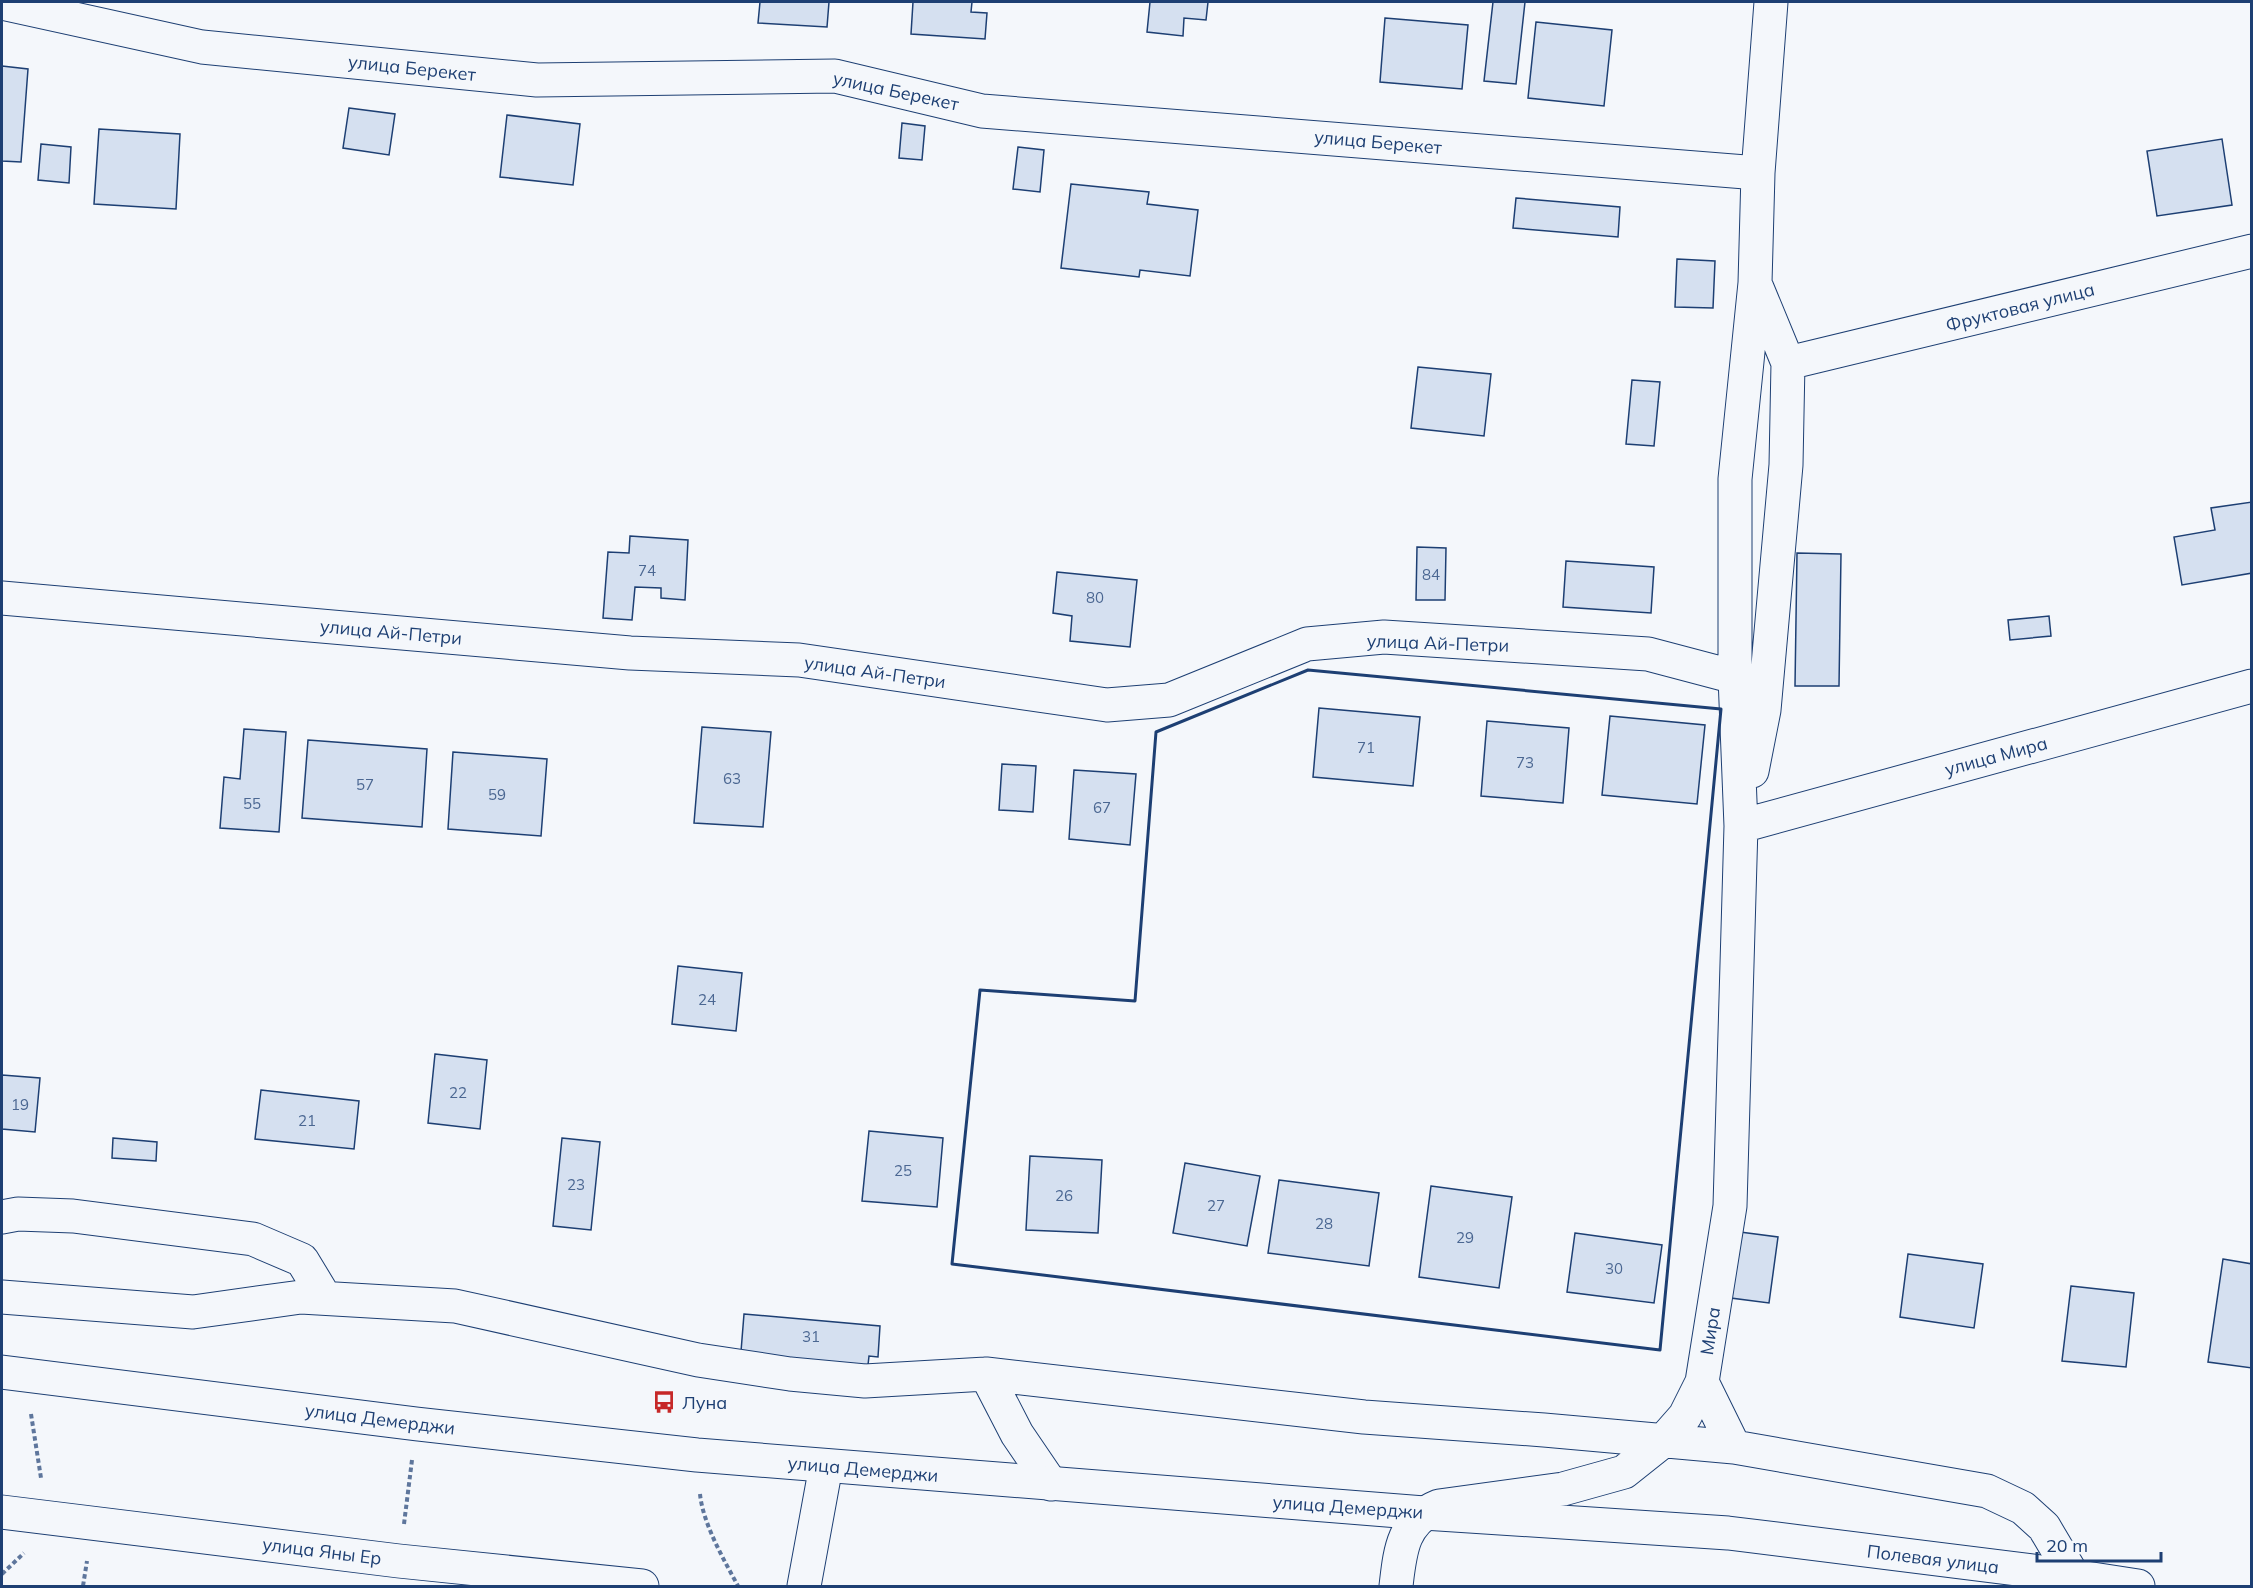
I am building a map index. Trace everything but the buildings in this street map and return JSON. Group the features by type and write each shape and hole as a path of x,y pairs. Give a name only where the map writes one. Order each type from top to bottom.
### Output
{"street":[{"path":"1741,826 1735,677 1735,479 1755,283 1758,172 1771,2"},
{"name":"улица Берекет","path":"2,3 202,47 537,80 835,76 982,111 1758,172"},
{"name":"Фруктовая улица","path":"1788,363 2252,251"},
{"path":"1741,826 1764,711 1786,465 1788,363 1755,283"},
{"name":"улица Ай-Петри","path":"2,598 630,653 799,660 1107,705 1169,700 1307,644 1384,637 1648,654 1735,677"},
{"name":"улица Мира","path":"1741,826 2252,686"},
{"name":"Мира","path":"1424,1513 1439,1506 1563,1488 1623,1472 1663,1441 1685,1416 1702,1382 1730,1206 1741,826"},
{"path":"2,1217 18,1214 73,1216 253,1239 302,1260 324,1298"},
{"path":"2,1297 193,1312 301,1297 455,1305 698,1360 790,1374 865,1381 986,1374 1364,1417 1734,1447 1986,1491 2023,1508 2044,1527 2073,1576"},
{"name":"улица Демерджи","path":"13,1374 417,1424 826,1467 1424,1513 1728,1533"},
{"path":"986,1374 1017,1434 1051,1484"},
{"path":"1702,1382 1734,1447"},
{"path":"804,1587 826,1467"},
{"name":"улица Яны Ер","path":"2,1512 399,1561 642,1587"},
{"path":"1396,1587 1401,1546 1414,1524 1424,1513"},
{"name":"Полевая улица","path":"1728,1533 2073,1576 2138,1587"}],"path":[{"path":"13,1374 46,1518"},
{"path":"399,1561 417,1424"},
{"path":"697,1455 701,1504 738,1587"}],"wall":[{"path":"1308,670 1721,709 1660,1350 952,1264 980,990 1135,1001 1156,732 1308,670"}],"place":[{"name":"Луна","path":"664,1402"}]}
